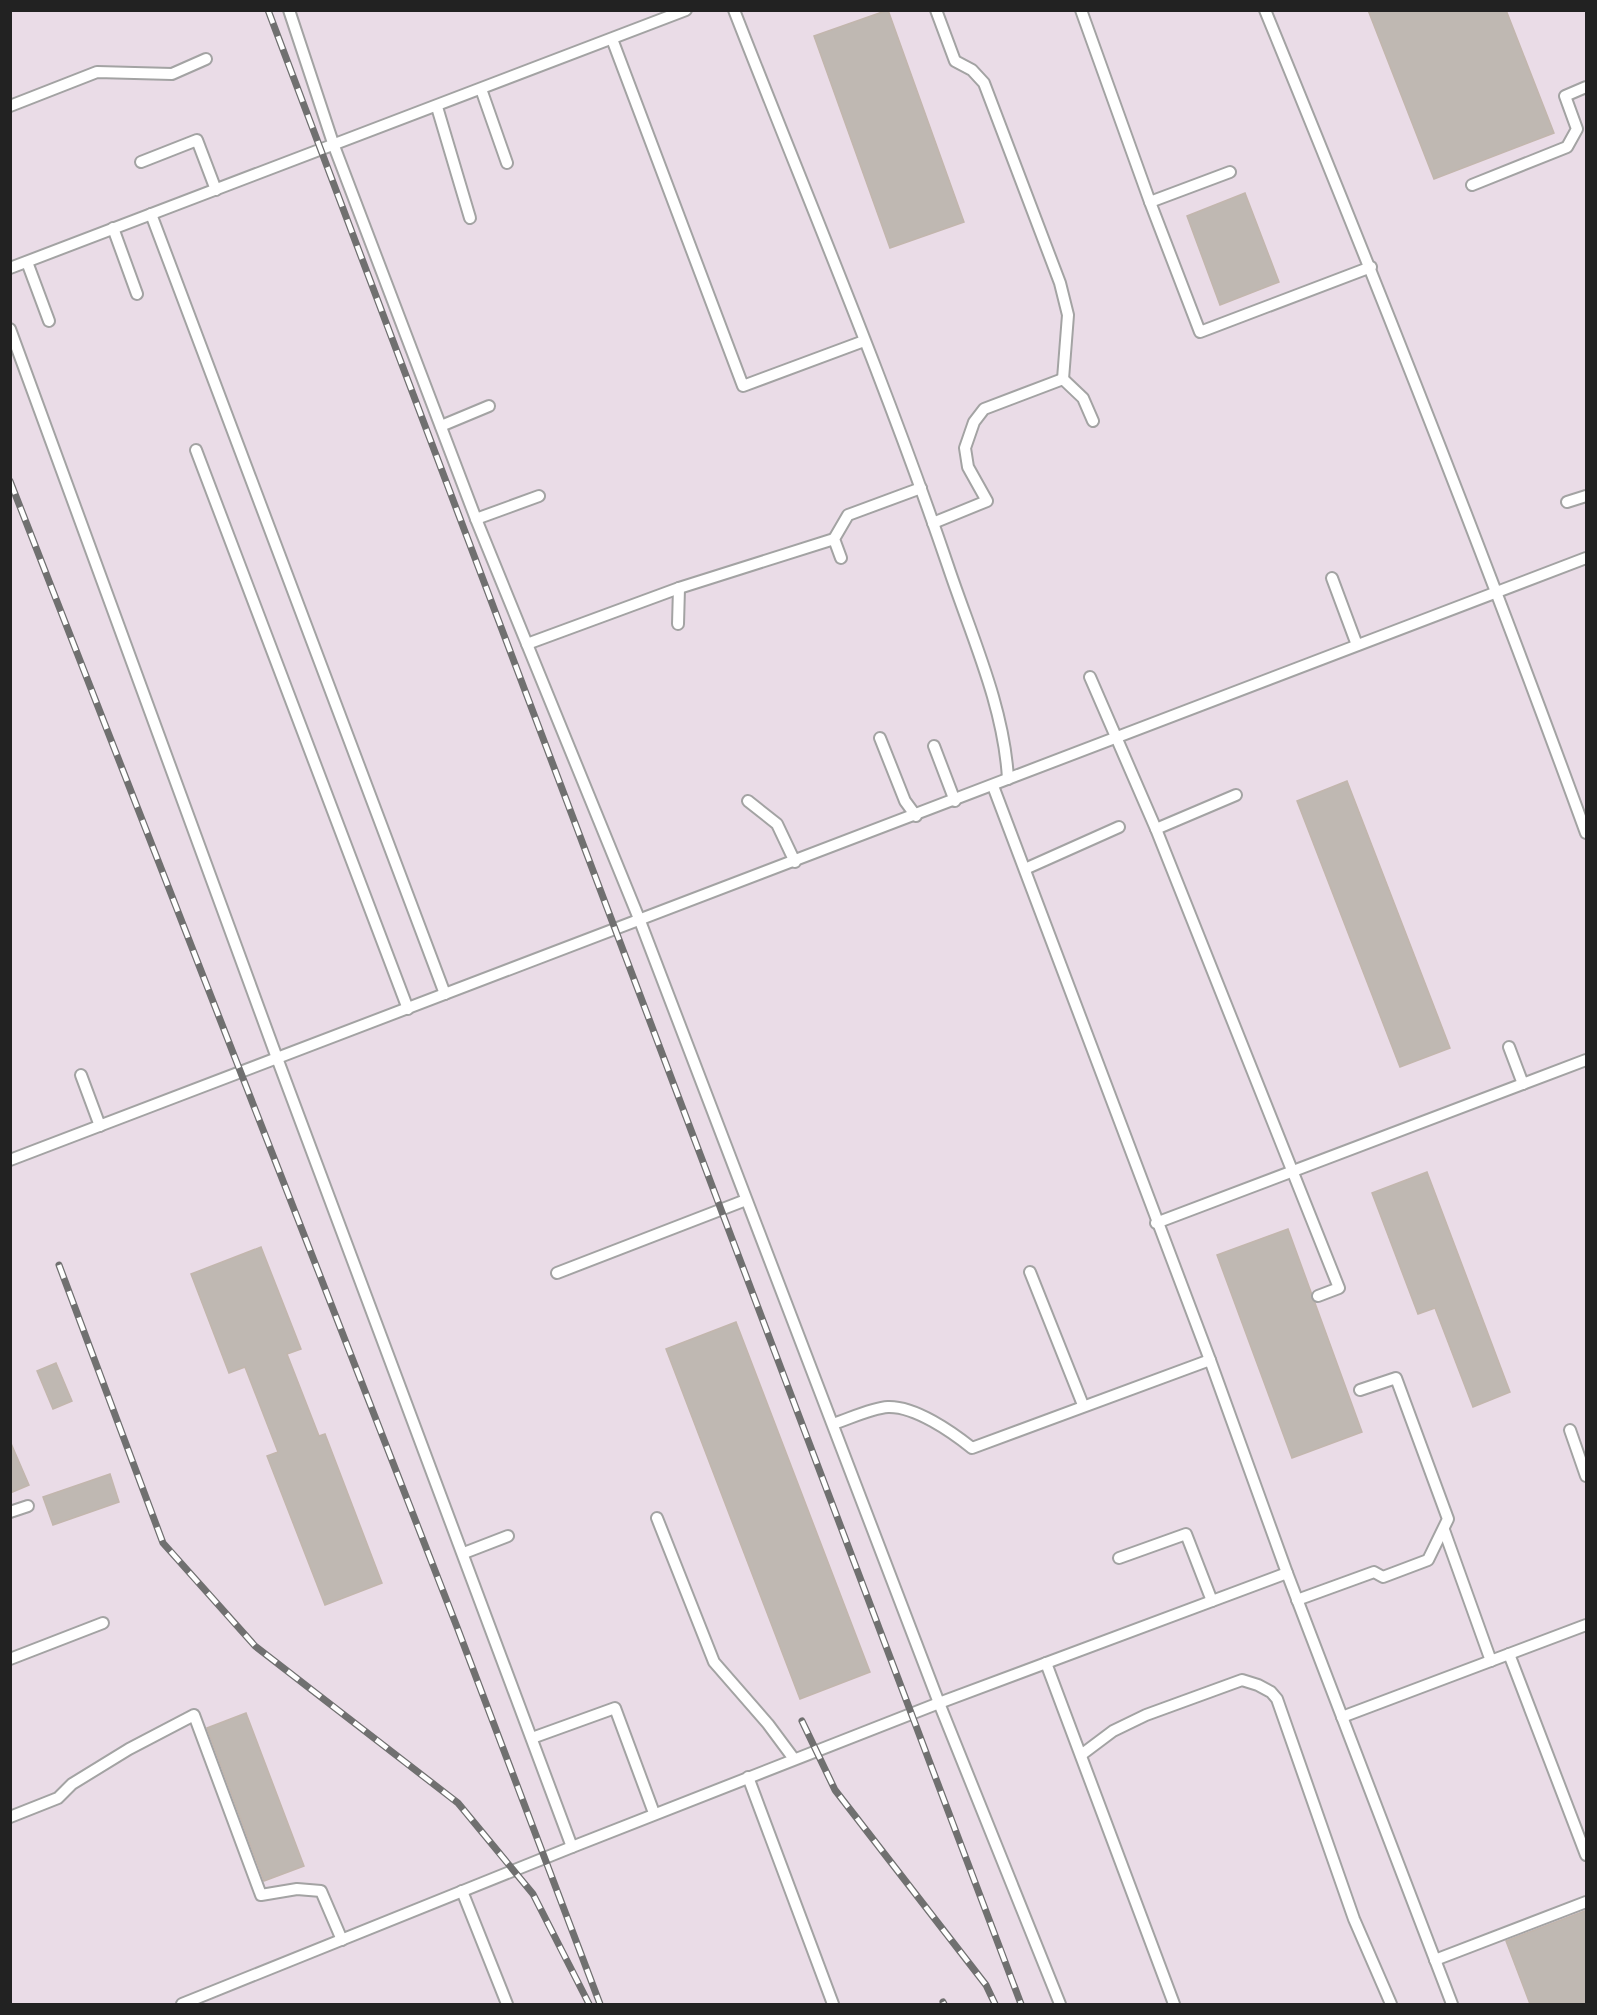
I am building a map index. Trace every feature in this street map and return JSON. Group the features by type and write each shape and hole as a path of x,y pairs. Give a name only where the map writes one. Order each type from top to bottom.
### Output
{"lane":[{"path":"288,10 334,146 476,519 640,921 939,1703 1060,2004"},
{"path":"10,268 437,107 686,10"},
{"path":"734,10 921,488 996,710 1006,750 1008,779"},
{"path":"936,10 955,60 978,75 984,83 1060,283 1068,315 1063,380"},
{"path":"1081,10 1150,202 1200,332 1371,267"},
{"path":"1265,10 1371,267 1497,590 1587,833"},
{"path":"612,39 743,386 864,341"},
{"path":"10,106 97,72 172,74 206,60"},
{"path":"1472,185 1567,147 1577,129 1565,96 1587,87"},
{"path":"481,89 507,163"},
{"path":"437,107 470,218"},
{"path":"141,162 197,140 216,190"},
{"path":"1150,202 1230,172"},
{"path":"151,214 445,994"},
{"path":"113,228 137,294"},
{"path":"27,262 49,321"},
{"path":"10,329 277,1058 464,1553 572,1847"},
{"path":"1063,380 1083,398 1094,421"},
{"path":"933,523 987,501 968,467 965,448 974,422 984,409 1063,380"},
{"path":"441,426 489,406"},
{"path":"195,450 408,1009"},
{"path":"527,644 679,588 834,539 848,515 921,488"},
{"path":"476,519 539,496"},
{"path":"1567,502 1587,496"},
{"path":"834,539 841,558"},
{"path":"10,1160 916,816 1497,590 1587,558"},
{"path":"1332,578 1357,645"},
{"path":"678,624 679,588"},
{"path":"1090,677 1156,829 1339,1288 1318,1296"},
{"path":"880,738 905,801 916,816"},
{"path":"934,746 955,801"},
{"path":"993,786 1156,1223 1210,1360 1287,1574 1452,2004"},
{"path":"1156,829 1236,795"},
{"path":"748,801 777,824 795,862"},
{"path":"1025,869 1119,827"},
{"path":"1509,1047 1523,1084"},
{"path":"1156,1223 1587,1060"},
{"path":"81,1075 100,1126"},
{"path":"556,1274 746,1200"},
{"path":"1030,1272 1083,1405"},
{"path":"833,1424 887,1407 928,1419 955,1434 972,1448 1083,1405 1210,1360"},
{"path":"1297,1600 1374,1572 1383,1577 1428,1560 1448,1519 1396,1378 1360,1390"},
{"path":"1570,1430 1587,1476"},
{"path":"10,1512 28,1506"},
{"path":"657,1518 714,1662 768,1724 794,1759"},
{"path":"1443,1530 1491,1661"},
{"path":"1119,1558 1186,1534 1212,1601"},
{"path":"464,1553 507,1536"},
{"path":"182,2004 654,1813 939,1703 1287,1574"},
{"path":"10,1659 103,1623"},
{"path":"1342,1717 1587,1624"},
{"path":"1509,1654 1587,1855"},
{"path":"1046,1663 1174,2004"},
{"path":"1081,1755 1113,1731 1171,1704 1242,1680 1271,1692 1277,1699 1354,1919 1391,2004"},
{"path":"532,1738 615,1708 654,1813"},
{"path":"10,1817 58,1798 72,1784 129,1749 194,1715 261,1895 297,1889 321,1891 342,1940"},
{"path":"748,1777 833,2004"},
{"path":"462,1891 507,2004"},
{"path":"1435,1960 1587,1902"}],"shaded area":[{"path":"11,11 1586,11 1586,2004 11,2004"}],"building":[{"path":"888,10 964,222 890,248 814,36"},
{"path":"1368,10 1506,10 1554,133 1434,179"},
{"path":"1245,193 1279,282 1220,305 1187,216"},
{"path":"1347,781 1450,1048 1400,1067 1297,801"},
{"path":"1427,1172 1510,1392 1473,1407 1435,1308 1418,1314 1372,1193"},
{"path":"1288,1229 1362,1432 1292,1458 1217,1255"},
{"path":"261,1247 301,1349 287,1354 319,1436 325,1434 382,1583 325,1605 267,1456 278,1452 245,1367 229,1373 191,1274"},
{"path":"736,1322 870,1672 800,1699 666,1349"},
{"path":"56,1363 72,1401 53,1409 37,1371"},
{"path":"10,1441 29,1485 10,1493"},
{"path":"110,1474 119,1502 53,1525 43,1497"},
{"path":"246,1713 304,1866 264,1881 207,1728"},
{"path":"1587,1910 1587,2004 1530,2004 1506,1941"}],"railway":[{"path":"268,10 1021,2004"},
{"path":"10,481 457,1627 600,2004"},
{"path":"59,1265 163,1543 255,1646 458,1803 533,1894 589,2004"},
{"path":"802,1721 835,1790 986,1985 995,2004"}]}
